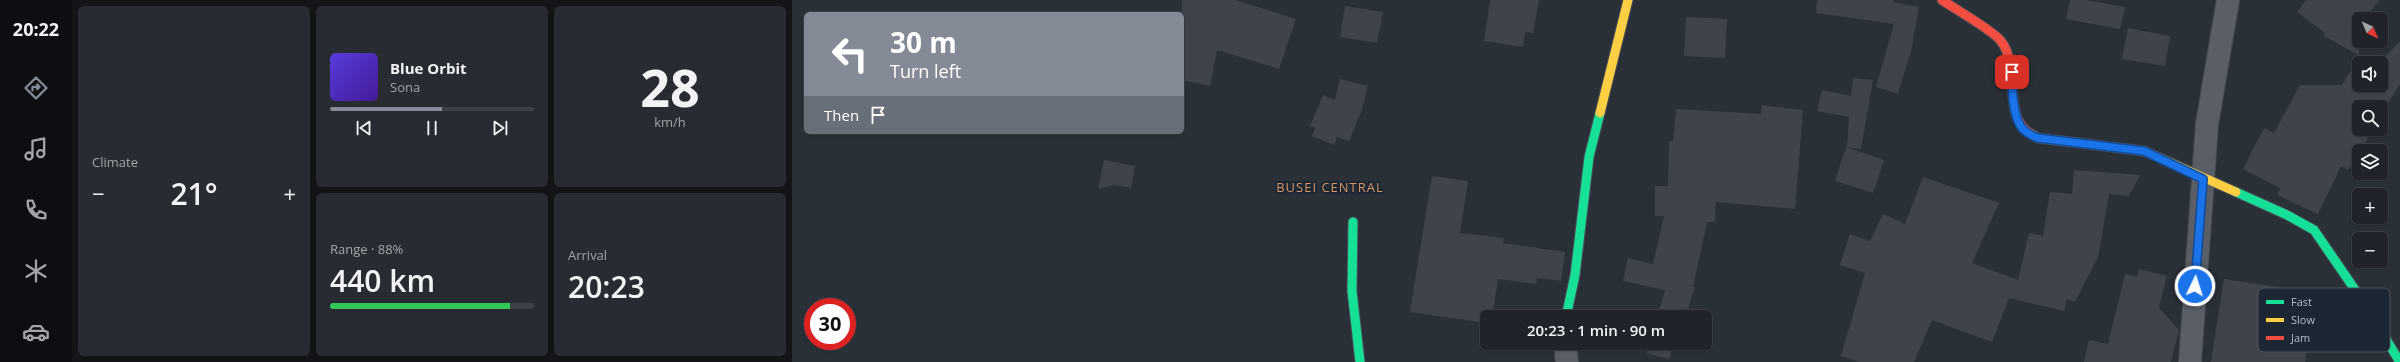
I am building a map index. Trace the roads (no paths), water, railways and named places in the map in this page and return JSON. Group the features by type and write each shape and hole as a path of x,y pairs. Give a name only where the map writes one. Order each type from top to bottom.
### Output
{"street":[{"path":"1568,310 1575,276 1589,157 1628,0"},
{"path":"1942,0 2000,39 2011,58 2013,98 2018,121 2023,130 2038,138 2144,151 2203,179 2251,199 2314,230 2355,288"},
{"path":"2190,362 2207,124 2228,0"},
{"path":"1353,222 1352,291 1361,356 1360,362"},
{"path":"2390,346 2400,362"},
{"path":"1566,350 1567,362"}],"district":[{"name":"BUSEI CENTRAL","path":"1330,187"}]}
